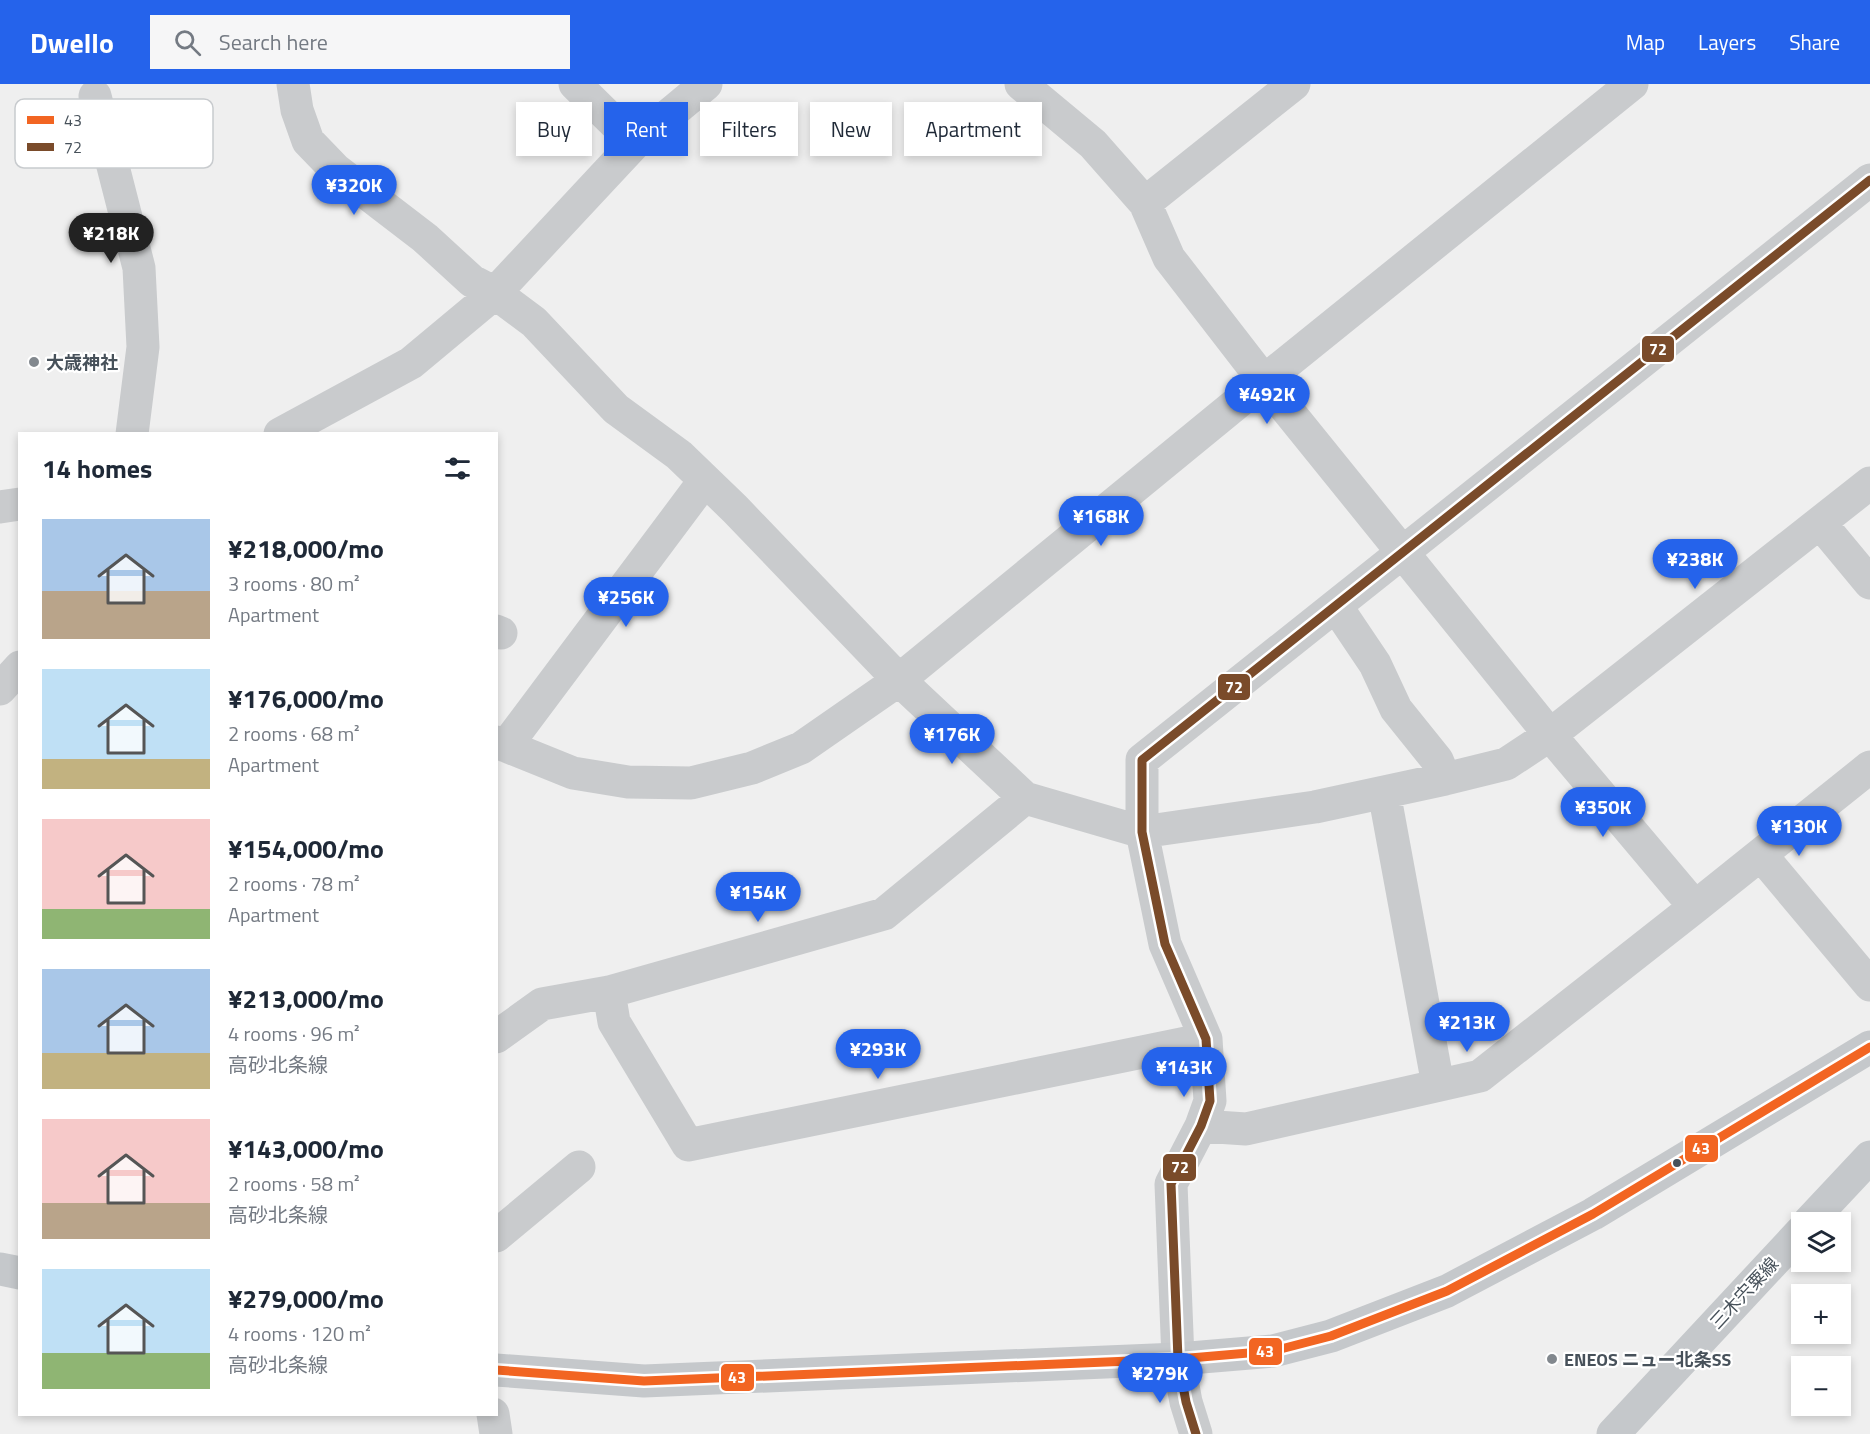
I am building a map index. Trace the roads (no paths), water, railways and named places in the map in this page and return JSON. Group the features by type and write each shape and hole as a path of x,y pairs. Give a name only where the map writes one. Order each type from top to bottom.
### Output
{"main road":[{"path":"498,1370 644,1382 1178,1359 1273,1351 1331,1336 1447,1291 1593,1214 1870,1047"},
{"path":"1820,1212 1865,1172"},
{"name":"三木宍粟線","path":"1613,1434 1791,1243"},
{"path":"0,1269 18,1273"}],"street":[{"path":"292,84 297,110 308,141 335,169 425,238 472,281 495,292 534,322 616,409 679,455 705,480 899,680 1025,798 1142,832 1315,807 1506,764 1550,735 1821,524 1870,483"},
{"path":"575,84 604,113"},
{"path":"684,102 706,84"},
{"path":"1021,84 1093,144 1145,203 1168,258 1264,381 1550,735 1695,907"},
{"path":"1145,203 1294,84"},
{"path":"705,480 501,744 573,772 628,782 691,783 752,768 801,748 899,680 1626,86"},
{"path":"284,432 411,363 495,292 623,156"},
{"path":"113,168 139,268 143,347 132,432"},
{"path":"1196,1434 1186,1402 1178,1359 1170,1184 1201,1126 1210,1101 1206,1040 1165,944 1142,832 1142,760 1870,180"},
{"path":"0,507 18,504"},
{"path":"1821,524 1870,583"},
{"path":"1336,606 1375,664 1396,709 1437,760 1445,779"},
{"path":"0,689 18,669"},
{"path":"1201,1126 1246,1129 1480,1076 1870,767"},
{"path":"1384,792 1438,1085"},
{"path":"498,1036 542,1004 609,992 884,914 1025,798"},
{"path":"1761,855 1870,985"},
{"path":"609,992 614,1022 688,1145 1206,1040"},
{"path":"498,1234 579,1167"},
{"path":"492,1416 496,1434"}],"place":[{"name":"大歳神社","path":"34,362"},
{"name":"ENEOS ニュー北条SS","path":"1552,1359"}]}
